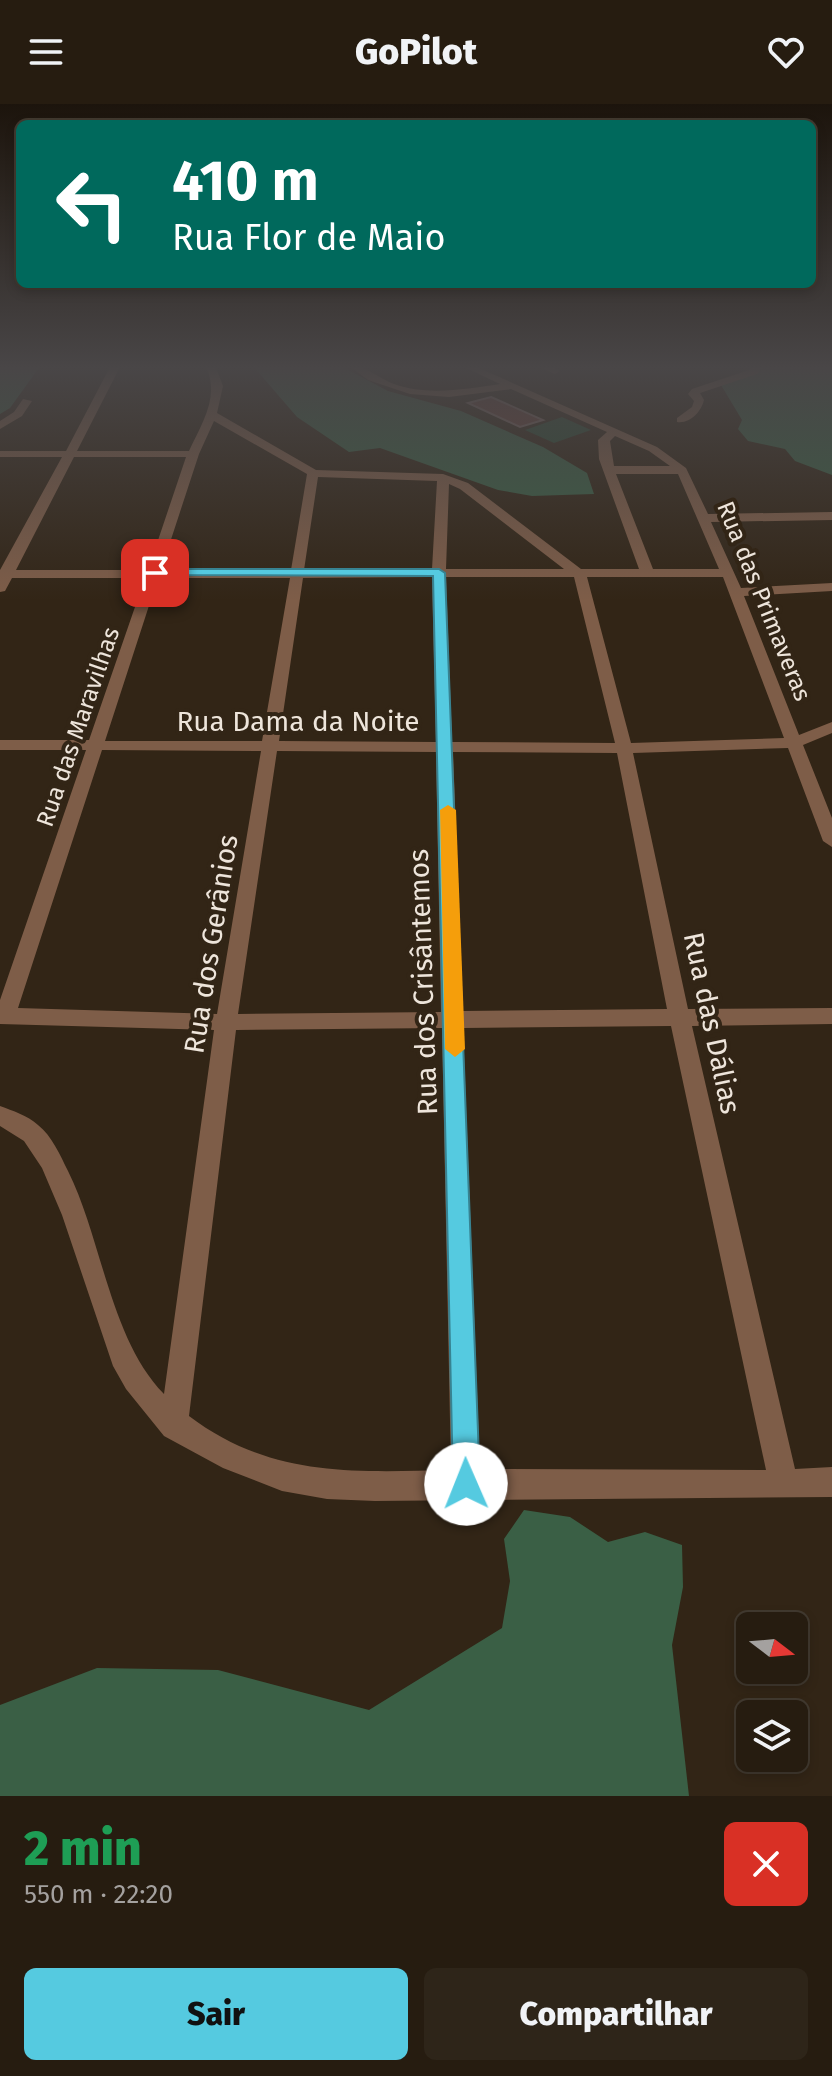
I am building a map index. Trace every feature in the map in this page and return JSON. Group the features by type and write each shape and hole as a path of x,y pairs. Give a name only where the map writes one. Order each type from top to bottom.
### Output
{"street":[{"path":"0,588 4,574 77,444"},
{"name":"Rua das Maravilhas","path":"3,1016 198,444"},
{"path":"263,444 313,473 443,478 473,492 586,575"},
{"path":"604,444 610,470 648,574"},
{"path":"641,444 682,470"},
{"path":"0,454 193,454"},
{"path":"610,470 682,470"},
{"name":"Rua das Primaveras","path":"682,470 736,592 832,841"},
{"name":"Rua dos Gerânios","path":"174,1426 226,1022 313,473"},
{"name":"Rua dos Crisântemos","path":"443,478 439,573 466,1484"},
{"path":"705,518 832,516"},
{"path":"586,575 596,556"},
{"path":"4,574 728,573"},
{"name":"Rua das Dálias","path":"586,575 680,1020 784,1484"},
{"path":"736,592 832,587"},
{"name":"Rua Dama da Noite","path":"0,745 624,748 795,743 832,727"},
{"path":"3,1016 226,1022 680,1020 832,1016"},
{"path":"0,1116 35,1136 67,1199 123,1358 140,1386 174,1426 234,1458 284,1477 376,1486 832,1482"}],"green space":[{"path":"337,444 536,444 587,473 594,494 532,496 498,490 380,448 349,452"},
{"path":"762,444 832,444 832,475 795,461 785,449"},
{"path":"524,1510 570,1517 608,1542 645,1532 682,1545 683,1587 672,1645 689,1796 0,1796 0,1705 97,1668 218,1670 369,1710 502,1628 510,1581 504,1539"}],"slow traffic":[{"path":"448,810 455,1049"}],"route":[{"path":"155,573 439,573 466,1484"}]}
